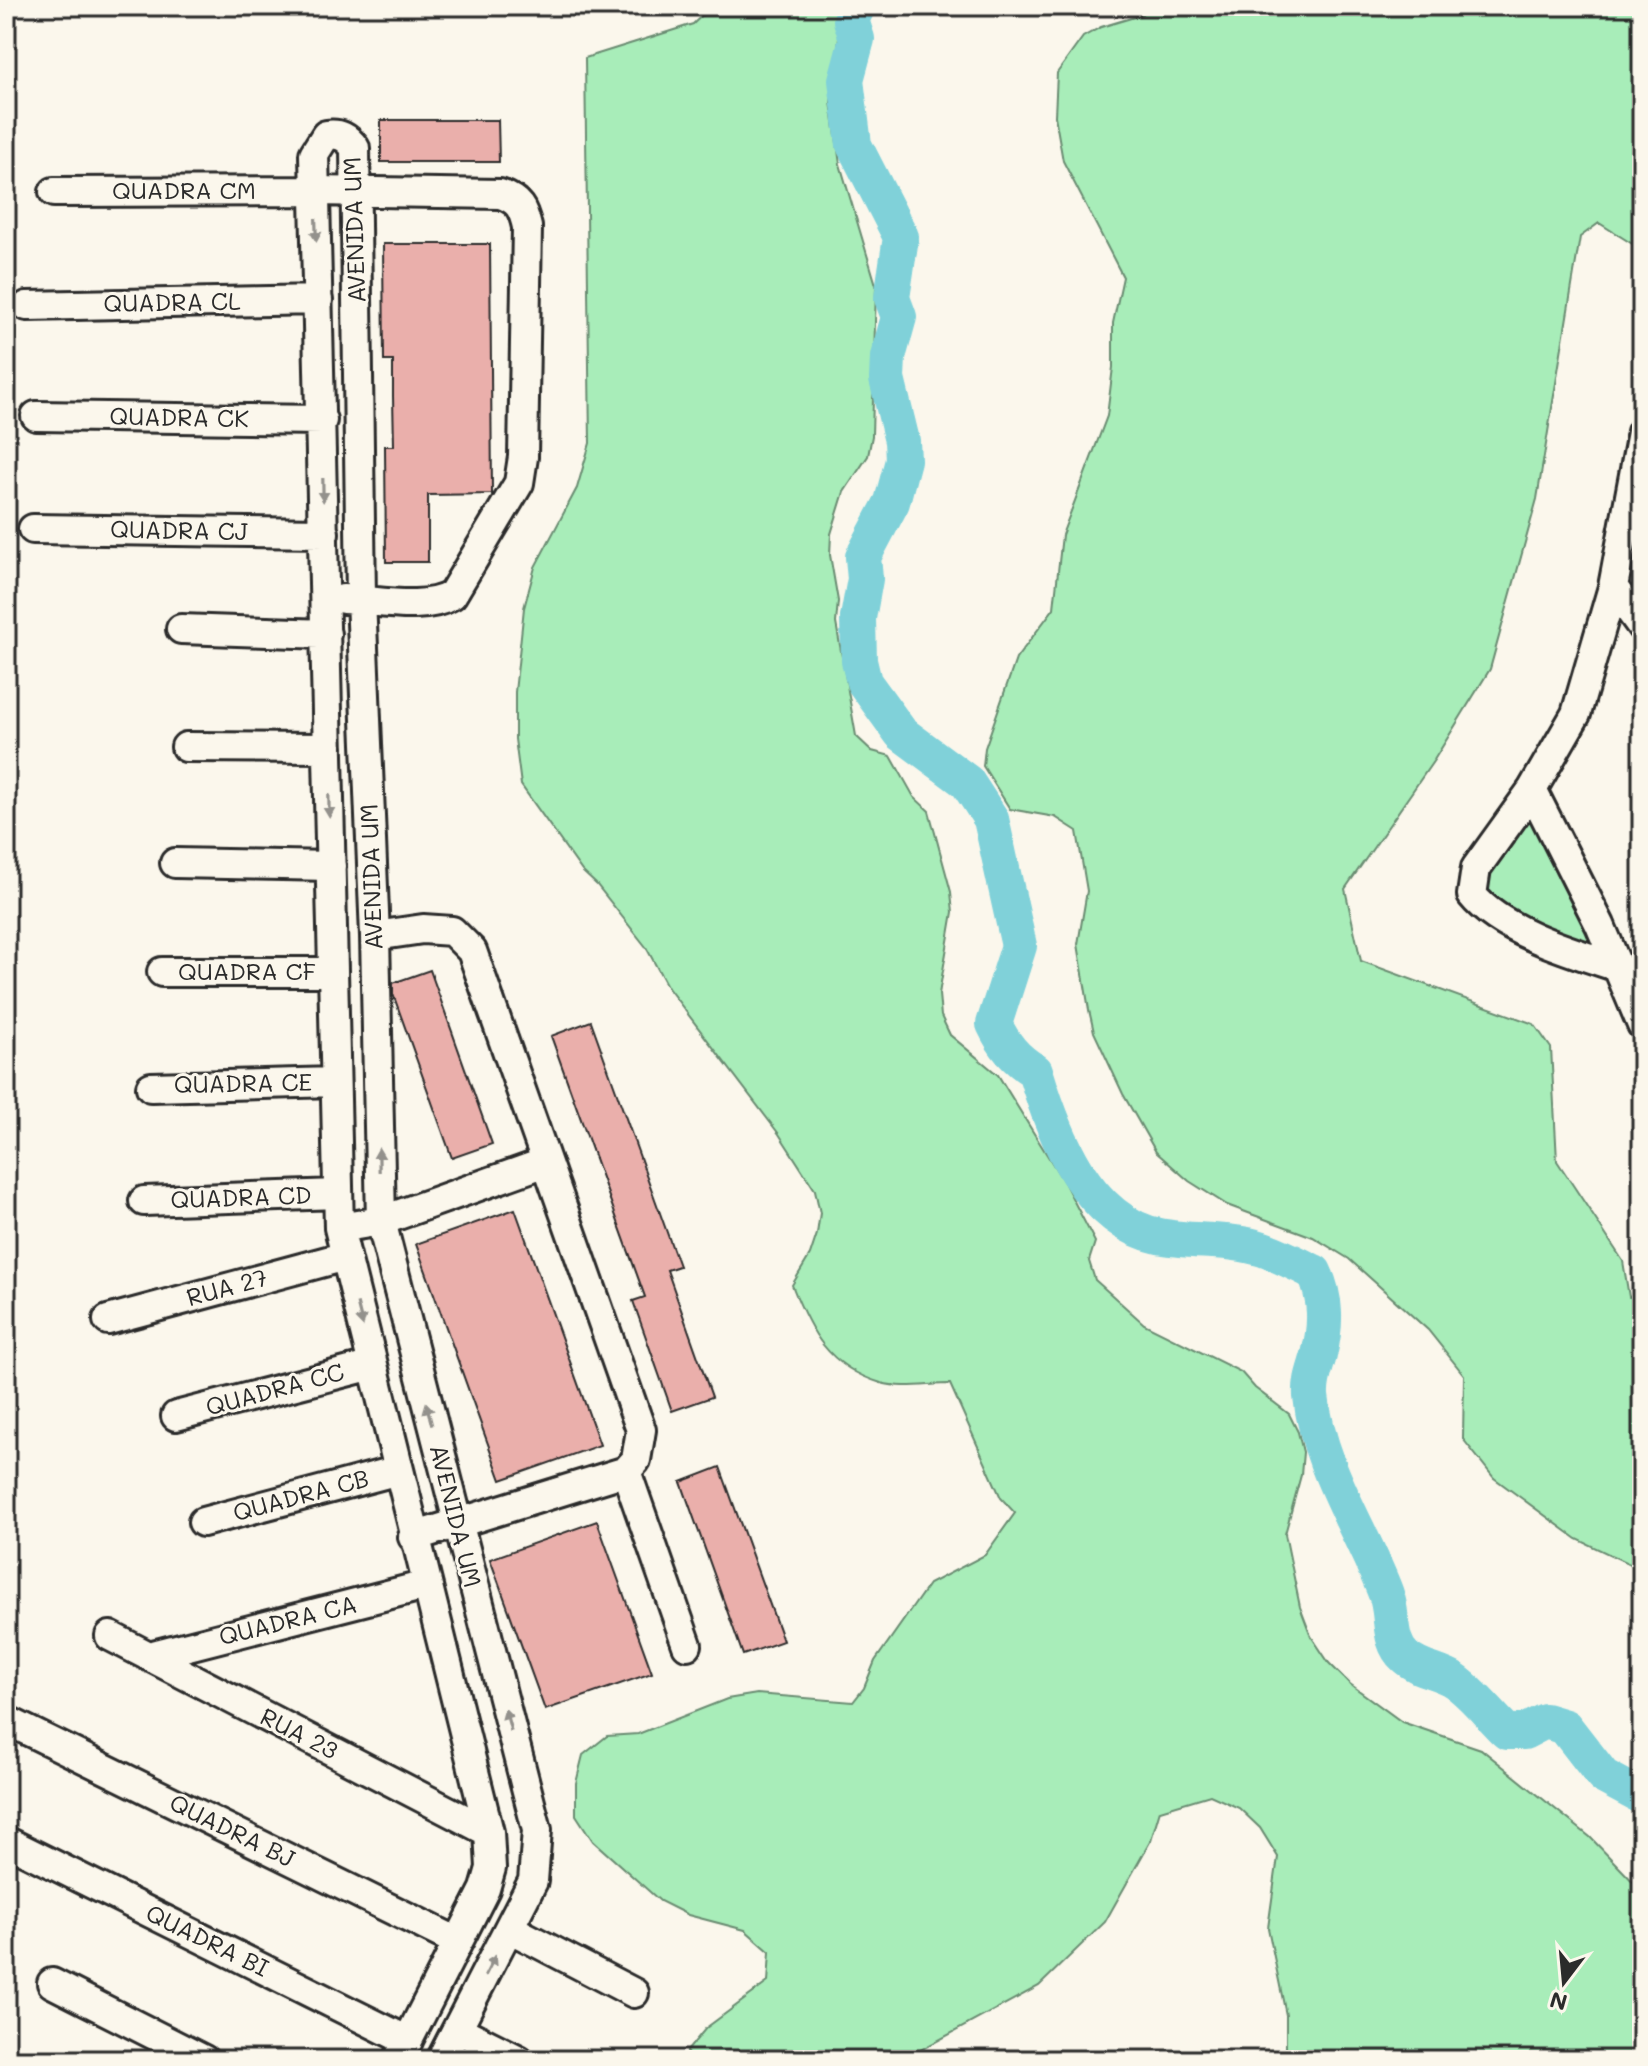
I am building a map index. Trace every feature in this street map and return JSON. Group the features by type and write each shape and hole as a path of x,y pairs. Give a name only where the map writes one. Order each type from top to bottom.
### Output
{"street":[{"name":"AVENIDA UM","path":"403,2051 485,1889 491,1868 489,1832 413,1537 339,1228 314,154 326,135 334,134 347,138 355,148 357,192 361,599 375,936 381,1221 537,1830 533,1881 441,2060"},
{"name":"QUADRA CM","path":"54,192 500,194 513,198 523,208 527,227 523,457 519,483 452,595 441,601 426,603 325,599"},
{"name":"QUADRA CL","path":"27,306 318,300"},
{"name":"QUADRA CK","path":"36,416 322,420"},
{"path":"1615,966 1572,953 1486,913 1472,895 1476,868 1532,790 1576,714 1613,587 1642,432"},
{"name":"QUADRA CJ","path":"33,529 324,533"},
{"path":"1613,587 1642,627"},
{"path":"181,629 326,634"},
{"path":"186,747 328,748"},
{"path":"1532,790 1600,925 1615,966 1638,995 1642,1025"},
{"path":"175,863 331,866"},
{"path":"375,936 423,929 452,931 472,951 641,1430 636,1460 626,1471 413,1537"},
{"name":"QUADRA CF","path":"162,972 333,972"},
{"name":"QUADRA CE","path":"151,1087 335,1082"},
{"path":"339,1228 381,1221 546,1162"},
{"name":"QUADRA CD","path":"144,1201 338,1194"},
{"name":"RUA 27","path":"108,1320 346,1256"},
{"name":"QUADRA CC","path":"176,1416 373,1365"},
{"name":"QUADRA CB","path":"203,1522 399,1470"},
{"path":"626,1471 687,1645"},
{"name":"QUADRA CA","path":"149,1656 426,1585"},
{"name":"RUA 23","path":"110,1636 489,1832"},
{"name":"QUADRA BJ","path":"6,1720 458,1942"},
{"name":"QUADRA BI","path":"6,1841 403,2051"},
{"path":"509,1928 634,1993"},
{"path":"440,1979 474,1997"},
{"path":"52,1983 204,2060"},
{"path":"457,2029 519,2060"}],"green space":[{"path":"712,6 843,6 831,102 840,164 876,285 872,436 868,456 844,492 831,534 830,555 838,601 836,623 856,736 872,751 891,756 914,797 929,811 951,892 953,912 939,994 941,1016 950,1035 998,1075 1065,1184 1095,1242 1089,1261 1095,1280 1144,1324 1241,1372 1255,1388 1289,1414 1303,1452 1301,1475 1285,1534 1300,1607 1311,1636 1329,1663 1350,1684 1402,1722 1481,1749 1590,1837 1642,1891 1642,2060 1286,2060 1286,2015 1268,1928 1278,1857 1260,1828 1239,1808 1210,1795 1160,1810 1151,1840 1105,1922 1039,1986 902,2060 688,2060 687,2051 706,2028 768,1982 770,1952 745,1930 688,1915 660,1901 593,1841 576,1815 576,1783 583,1755 607,1736 638,1734 727,1699 757,1694 853,1702 864,1688 875,1661 929,1584 985,1555 1015,1513 1001,1498 950,1384 898,1386 881,1383 847,1367 834,1357 814,1332 792,1285 810,1255 817,1234 820,1213 815,1190 779,1134 668,988 646,947 597,885 582,871 521,785 515,739 515,692 524,608 535,567 577,488 590,443 585,58 693,24"},
{"path":"1149,6 1642,6 1642,250 1599,223 1580,237 1537,499 1490,669 1434,760 1345,889 1361,961 1534,1024 1551,1048 1557,1161 1623,1261 1629,1297 1642,1296 1642,1570 1577,1539 1494,1478 1463,1439 1464,1375 1428,1330 1349,1259 1313,1237 1227,1205 1189,1181 1156,1152 1123,1094 1094,1032 1078,944 1087,891 1077,831 1055,817 1010,809 983,766 985,748 1016,659 1054,608 1062,535 1107,416 1113,367 1113,323 1123,277 1063,161 1055,116 1057,73 1083,37 1101,27 1141,15"},
{"path":"1532,817 1592,938 1587,943 1492,907 1482,875 1522,818"}],"building":[{"path":"381,120 498,120 499,162 381,162"},
{"path":"383,244 490,244 492,494 428,495 428,562 386,562 385,446 394,446 393,361 384,361"},
{"path":"430,970 492,1144 452,1158 393,994 393,983"},
{"path":"591,1021 679,1266 667,1270 712,1397 672,1411 633,1301 645,1297 551,1036"},
{"path":"515,1209 600,1445 501,1480 416,1244"},
{"path":"720,1467 783,1641 743,1655 681,1482"},
{"path":"597,1521 652,1673 545,1710 490,1559"}],"waterway":[{"path":"858,6 851,20 857,39 846,80 854,145 901,237 892,298 899,317 888,357 887,379 902,441 903,460 892,502 863,557 865,579 858,618 859,661 864,682 901,733 967,782 991,819 1019,946 994,1024 1011,1051 1035,1071 1063,1147 1093,1194 1112,1213 1133,1227 1159,1236 1263,1249 1314,1272 1324,1313 1321,1344 1311,1385 1315,1422 1331,1473 1386,1594 1393,1635 1399,1650 1423,1668 1462,1686 1507,1732 1524,1732 1545,1721 1565,1727 1603,1776 1642,1797"}]}
